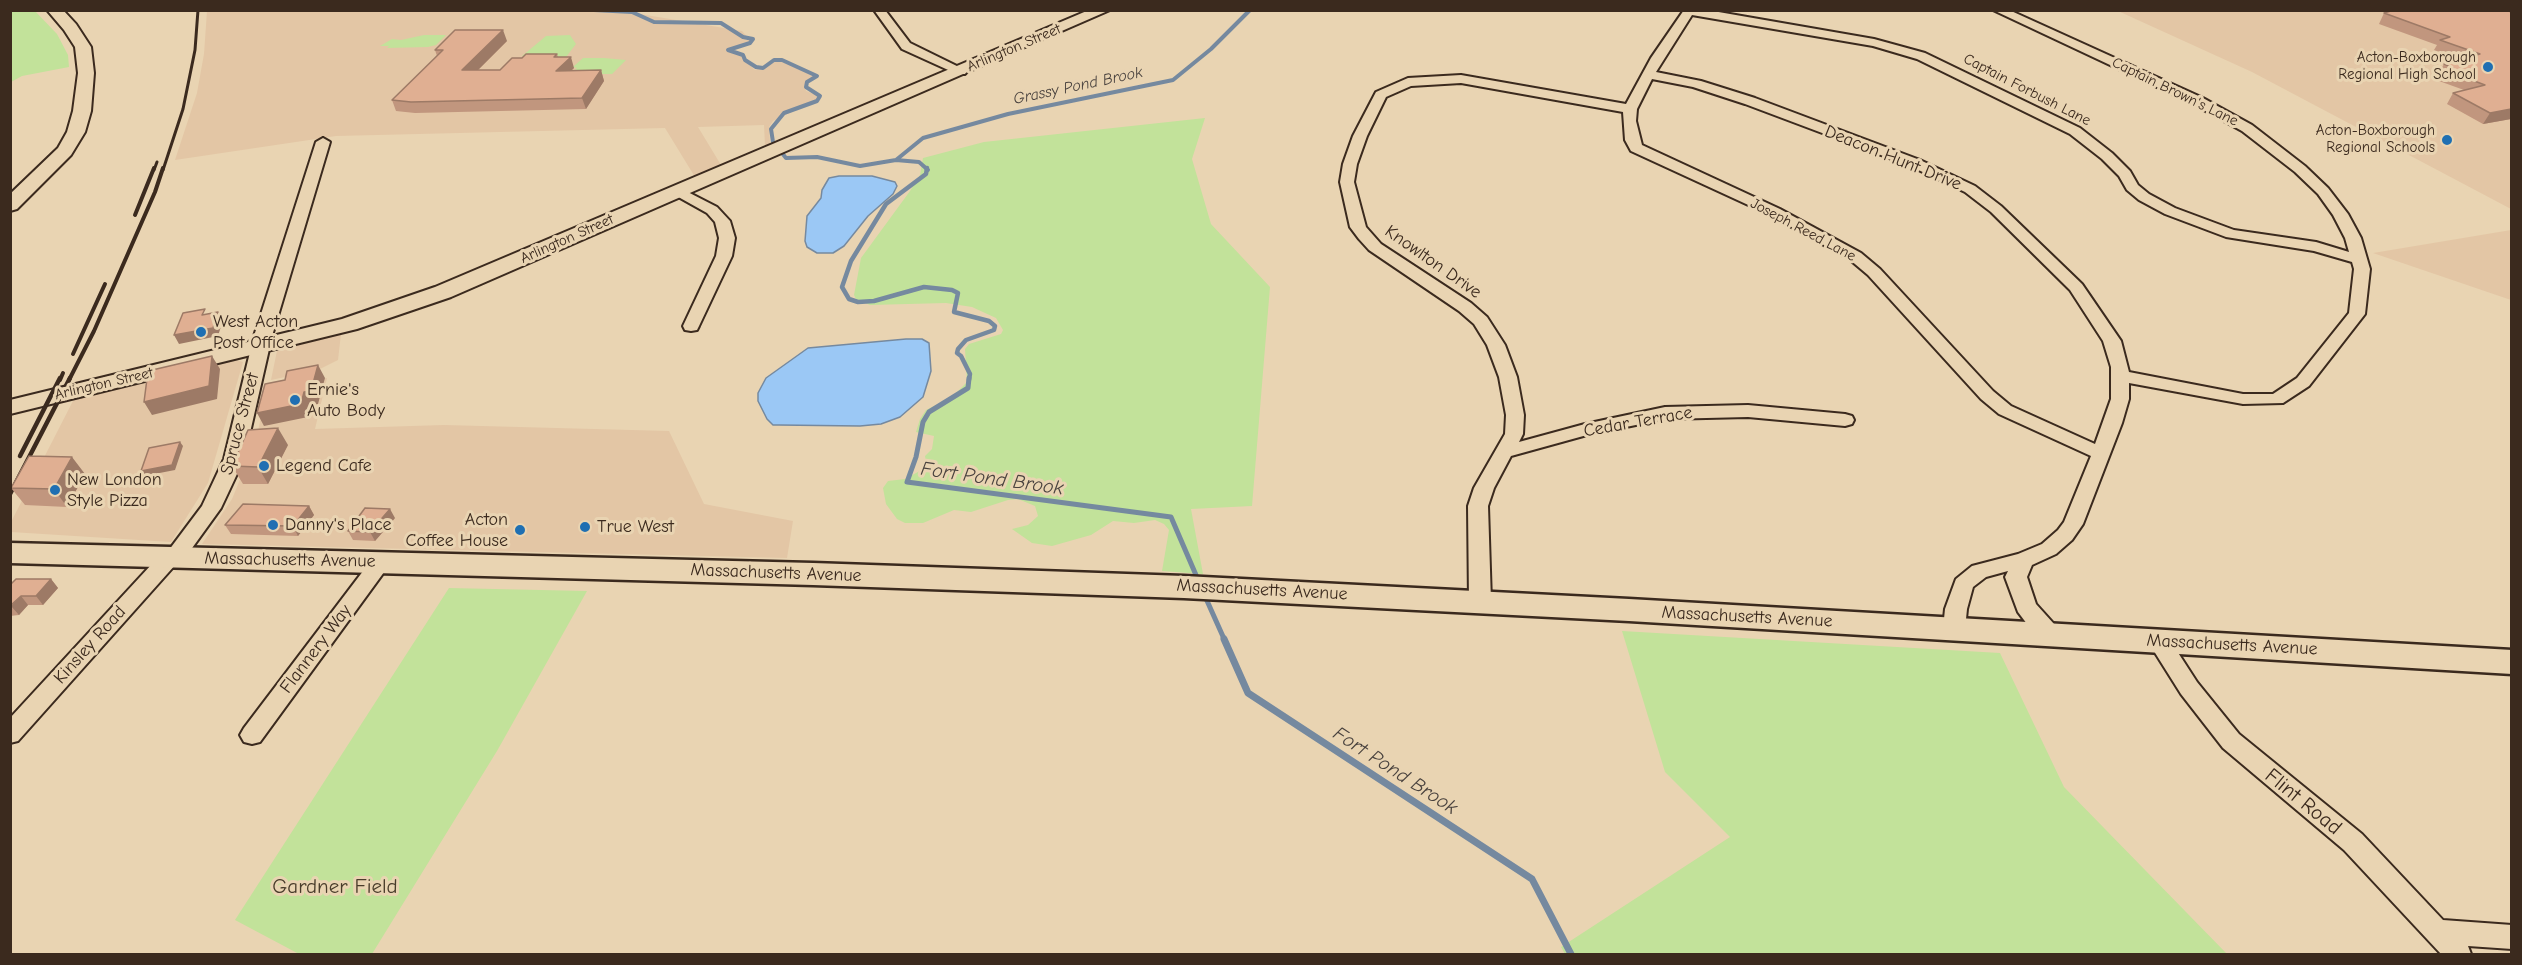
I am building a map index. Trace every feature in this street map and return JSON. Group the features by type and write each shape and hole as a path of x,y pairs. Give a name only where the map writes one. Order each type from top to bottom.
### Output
{"main road":[{"name":"Massachusetts Avenue","path":"10,553 1184,587 2052,634 2511,662"}],"street":[{"path":"10,205 65,151 76,132 82,111 86,73 85,54 80,40 54,10"},
{"path":"879,10 906,46 961,71"},
{"name":"Arlington Street","path":"10,407 349,324 452,289 678,190 1103,10"},
{"name":"Captain Brown's Lane","path":"1998,10 2198,101 2247,128 2300,169 2323,191 2345,222 2353,238 2362,269 2357,314 2303,382 2277,399 2243,399 2120,376"},
{"path":"1630,109 1648,74 1690,11"},
{"name":"Captain Forbush Lane","path":"1690,11 1874,43 1922,56 2075,131 2107,156 2125,174 2132,187 2170,212 2231,234 2316,247 2358,259"},
{"name":"Deacon Hunt Drive","path":"1648,74 1716,90 1750,101 1915,163 1970,189 2014,225 2076,287 2112,340 2120,367 2120,399 2114,423 2073,524 2065,535 2049,549 2024,560 1979,571 1963,584 1956,609 1954,629"},
{"name":"Knowlton Drive","path":"1480,602 1478,506 1484,488 1514,434 1515,415 1512,394 1496,345 1480,321 1465,307 1375,247 1358,227 1347,182 1360,136 1381,95 1408,82 1423,80 1480,81 1630,109"},
{"name":"Joseph Reed Lane","path":"1630,109 1629,121 1632,140 1636,148 1774,212 1855,256 1874,272 1916,320 1996,403 2022,419 2101,453"},
{"name":"Spruce Street","path":"172,557 211,508 231,467 260,347 323,142"},
{"path":"678,190 712,210 722,221 727,238 724,256 692,326"},
{"name":"Cedar Terrace","path":"1505,452 1585,430 1665,413 1748,411 1845,420"},
{"name":"Kinsley Road","path":"10,734 172,557"},
{"path":"2024,560 2016,577 2026,607 2041,626 2052,634"},
{"name":"Flannery Way","path":"252,735 380,563"},
{"name":"Flint Road","path":"2158,640 2189,688 2231,741 2353,842 2458,954"},
{"path":"2436,931 2511,937"}],"shaded area":[{"path":"569,10 640,14 742,31 751,41 730,52 740,55 755,70 774,62 782,62 813,74 814,78 804,85 806,91 822,97 773,121 769,127 770,144 765,146 764,125 698,127 721,165 695,177 665,128 336,136 175,160 197,93 204,54 207,11"},
{"name":"Acton-Boxborough Regional Schools","path":"2118,11 2511,11 2511,209 2252,72"},
{"path":"2511,230 2511,300 2373,253"},
{"path":"341,334 338,360 318,370 271,380 277,351"},
{"path":"236,360 243,362 208,483 171,542 11,532 10,524 75,397"},
{"path":"327,378 315,429 444,425 669,431 704,504 793,521 787,558 202,544 232,499 256,440 267,389"}],"green space":[{"path":"11,10 35,11 57,34 68,55 69,67 22,76 11,82"},
{"path":"424,35 446,35 436,45 428,47 387,48 389,46 380,46 392,39 401,40"},
{"path":"570,35 576,44 566,57 522,56 546,36"},
{"path":"583,58 626,60 612,74 570,74 577,68 573,67"},
{"path":"1205,118 1192,159 1211,224 1270,287 1252,506 1191,509 1203,574 1162,571 1169,530 1164,524 1155,520 1134,523 1113,521 1091,535 1052,546 1032,543 1012,529 1028,525 1038,516 1035,506 1018,499 971,512 954,510 923,523 905,523 897,519 886,504 883,488 888,481 905,479 927,467 925,456 932,449 934,436 916,432 920,419 926,410 952,397 967,382 965,349 969,344 1001,334 1003,330 996,318 972,307 946,303 870,305 856,299 854,295 861,258 920,175 923,158 984,142"},
{"name":"Gardner Field","path":"449,588 587,591 497,751 372,954 299,954 235,920"},
{"path":"1622,631 2000,653 2064,787 2227,954 1565,954 1561,947 1730,837 1665,772"}],"water":[{"path":"872,176 895,182 897,186 893,194 868,216 844,246 833,253 817,253 807,247 805,241 807,216 821,198 822,190 829,178"},
{"path":"922,339 929,343 931,371 923,397 900,417 881,424 860,426 773,425 767,419 758,401 758,393 766,378 808,348"}],"building":[{"name":"Acton-Boxborough Regional High School","path":"2394,10 2507,10 2511,12 2511,109 2490,113 2453,93 2485,85 2445,70 2453,68 2444,64 2480,54 2440,40 2450,37 2384,13"},
{"path":"455,30 503,30 462,70 500,70 512,58 522,58 526,54 557,54 554,57 571,57 556,71 601,70 582,98 411,102 392,100 443,50 435,50"},
{"path":"205,309 202,315 218,312 213,328 174,335 183,313"},
{"path":"212,356 209,386 144,402 148,371"},
{"path":"318,365 311,391 304,392 301,404 257,413 265,384 285,380 287,371"},
{"path":"278,428 258,467 232,466 248,430"},
{"path":"180,442 172,465 141,471 149,448"},
{"path":"29,456 72,457 54,489 11,488"},
{"path":"243,504 309,506 293,526 225,525"},
{"path":"365,508 390,509 370,532 348,531"},
{"path":"16,579 51,579 36,596 21,596 10,606 10,585"}],"waterway":[{"name":"Fort Pond Brook","path":"594,10 632,12 654,22 721,23 743,37 753,39 750,43 728,50 743,55 745,60 756,67 763,68 774,60 782,60 817,76 807,82 806,87 820,96 817,101 784,113 771,129 773,142 786,158 817,157 860,166 896,160"},
{"name":"Grassy Pond Brook","path":"896,160 923,138 1008,114 1173,80 1211,49 1250,10"},
{"name":"Fort Pond Brook","path":"896,160 919,162 927,169"},
{"name":"Fort Pond Brook","path":"927,169 926,174 886,204 851,261 842,287 849,299 858,302 874,301 924,287 952,290 958,293 954,312 989,321 995,326 994,330 966,340 958,349 957,353 961,356 970,374 969,380"},
{"name":"Fort Pond Brook","path":"969,378 968,388 929,412 923,422 916,457 907,482 1171,517 1199,582"},
{"name":"Fort Pond Brook","path":"1204,594 1225,641"},
{"name":"Fort Pond Brook","path":"1224,639 1248,693 1532,879 1571,954"}],"railway":[{"path":"163,170 183,109 195,50 198,10"},
{"path":"154,170 157,162"},
{"path":"135,215 154,168"},
{"path":"69,380 94,331 155,192 163,168"},
{"path":"73,354 105,284"},
{"path":"60,380 63,373"},
{"path":"20,456 60,378"},
{"path":"10,494 70,378"}],"place":[{"name":"Acton-Boxborough Regional High School","path":"2488,67"},
{"name":"Acton-Boxborough Regional Schools","path":"2447,140"},
{"name":"West Acton Post Office","path":"201,332"},
{"name":"Ernie's Auto Body","path":"295,400"},
{"name":"Legend Cafe","path":"264,466"},
{"name":"New London Style Pizza","path":"55,490"},
{"name":"Danny's Place","path":"273,525"},
{"name":"True West","path":"585,527"},
{"name":"Acton Coffee House","path":"520,530"}]}
